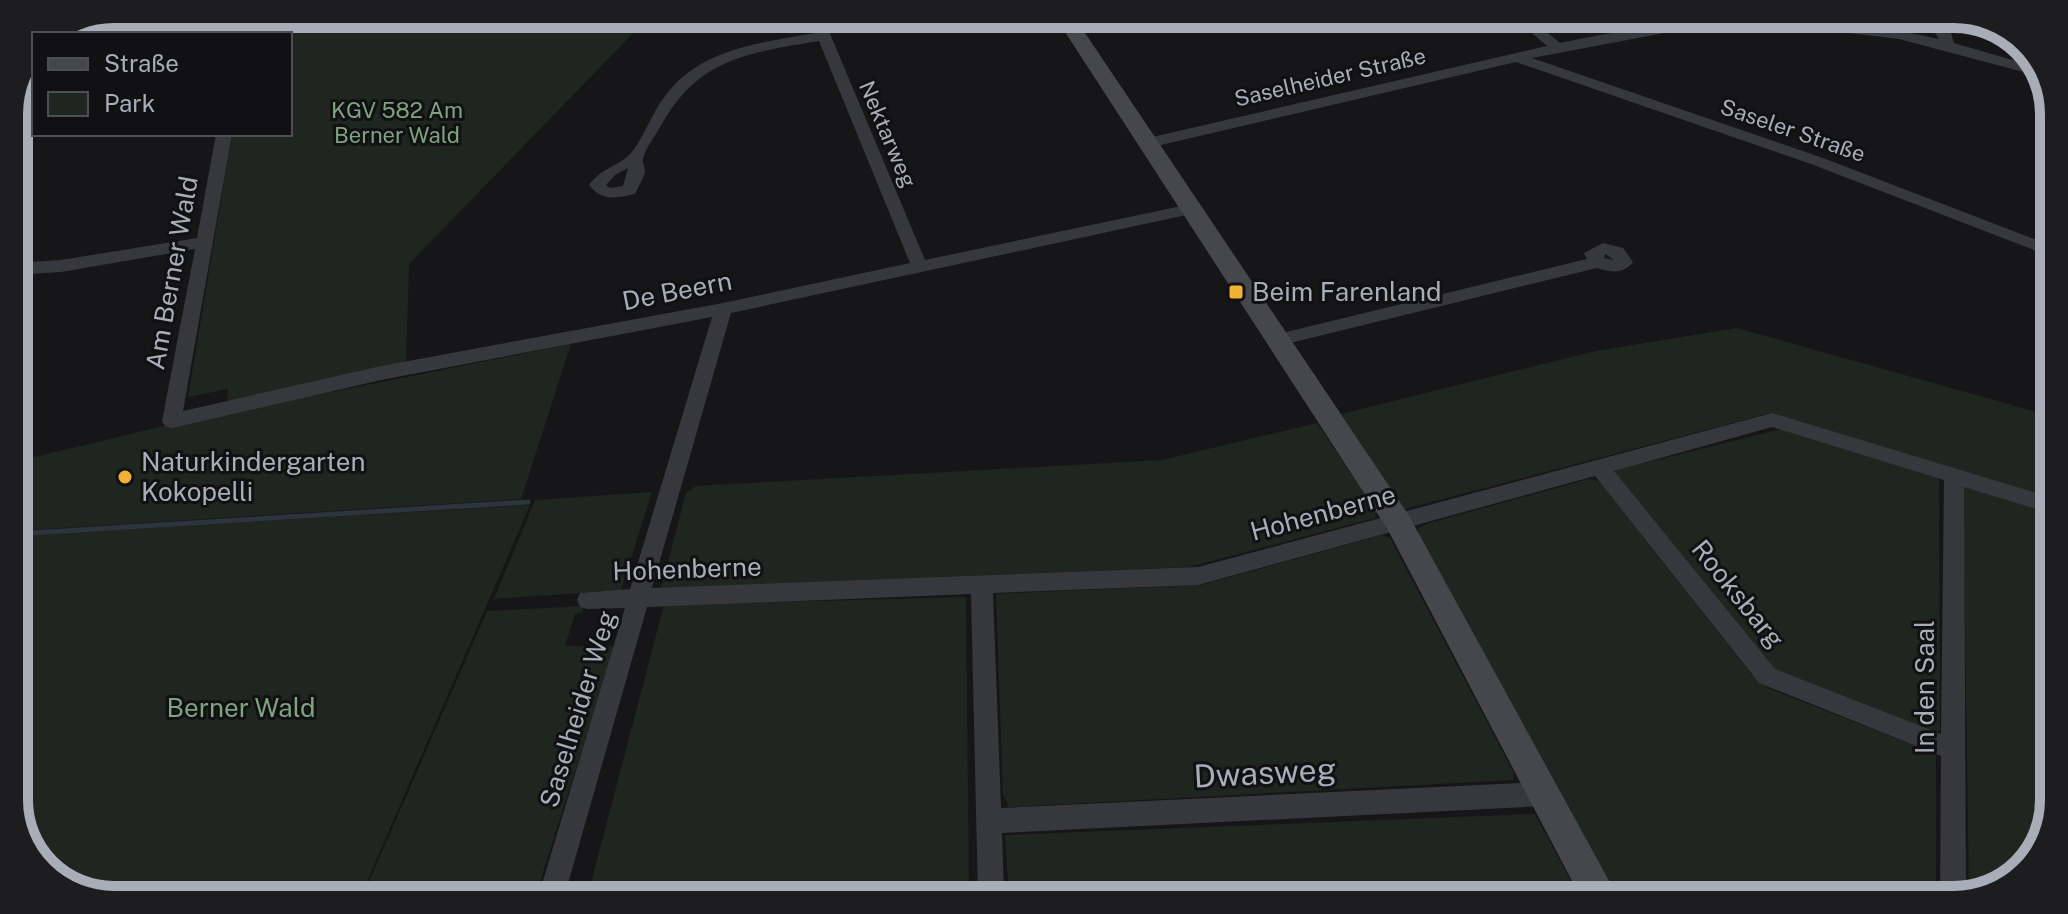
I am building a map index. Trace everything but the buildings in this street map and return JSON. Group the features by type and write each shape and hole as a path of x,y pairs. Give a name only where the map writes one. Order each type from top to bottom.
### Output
{"street":[{"name":"Nektarweg","path":"820,28 920,268"},
{"path":"1073,28 1398,522 1594,886"},
{"path":"1534,28 1558,48"},
{"name":"Saselheider Straße","path":"1148,143 1516,57 1670,28"},
{"name":"Saselheider Straße","path":"1830,28 1896,34 1947,44 2027,68"},
{"path":"1941,28 1947,44"},
{"path":"635,159 679,88 694,73 744,52 823,36"},
{"name":"Saseler Straße","path":"1516,57 1828,165 2040,247"},
{"name":"Am Berner Wald","path":"172,421 224,136"},
{"name":"De Beern","path":"172,421 381,373 723,309 1191,209"},
{"path":"28,268 61,266 203,242"},
{"path":"1278,340 1597,262"},
{"name":"Saselheider Weg","path":"554,886 723,309"},
{"name":"Hohenberne","path":"588,600 1198,576 1772,420 2040,502"},
{"name":"Rooksbarg","path":"1599,467 1767,676 1952,749"},
{"name":"In den Saal","path":"1953,886 1954,475"},
{"path":"982,586 991,886"},
{"name":"Dwasweg","path":"989,821 1544,794"}],"green space":[{"name":"KGV 582 Am Berner Wald","path":"261,28 638,28 409,264 406,365 227,402 228,389 188,397 232,136 292,136 292,32 260,32"},
{"path":"1737,328 2040,413 2040,496 1770,413 1405,509 1341,414 1596,351"},
{"path":"571,344 521,499 28,530 28,459 176,423"},
{"path":"1317,423 1376,511 1375,518 1189,567 661,588 686,493 696,486 1162,460"},
{"path":"1781,429 1939,477 1940,731 1932,732 1785,677 1761,662 1614,477 1616,470"},
{"path":"1589,479 1599,481 1752,675 1768,688 1936,754 1936,886 1610,886 1418,534 1419,528"},
{"path":"1963,484 2040,508 2038,817 2029,843 2015,861 2002,872 1969,884"},
{"path":"652,492 621,590 494,599 535,500"},
{"name":"Berner Wald","path":"530,505 365,886 114,886 71,875 49,857 37,838 28,806 28,535"},
{"path":"1382,535 1390,538 1514,773 1513,780 1009,807 1003,795 996,594 1201,585"},
{"path":"966,597 969,886 590,886 664,605"},
{"path":"584,606 582,613 575,614 565,646 615,646 539,886 367,886 487,611"},
{"path":"1535,814 1574,886 1008,886 1005,835"}],"waterway":[{"path":"28,533 528,502"}],"place":[{"name":"Beim Farenland","path":"1236,292"},
{"name":"Naturkindergarten Kokopelli","path":"125,477"}]}
